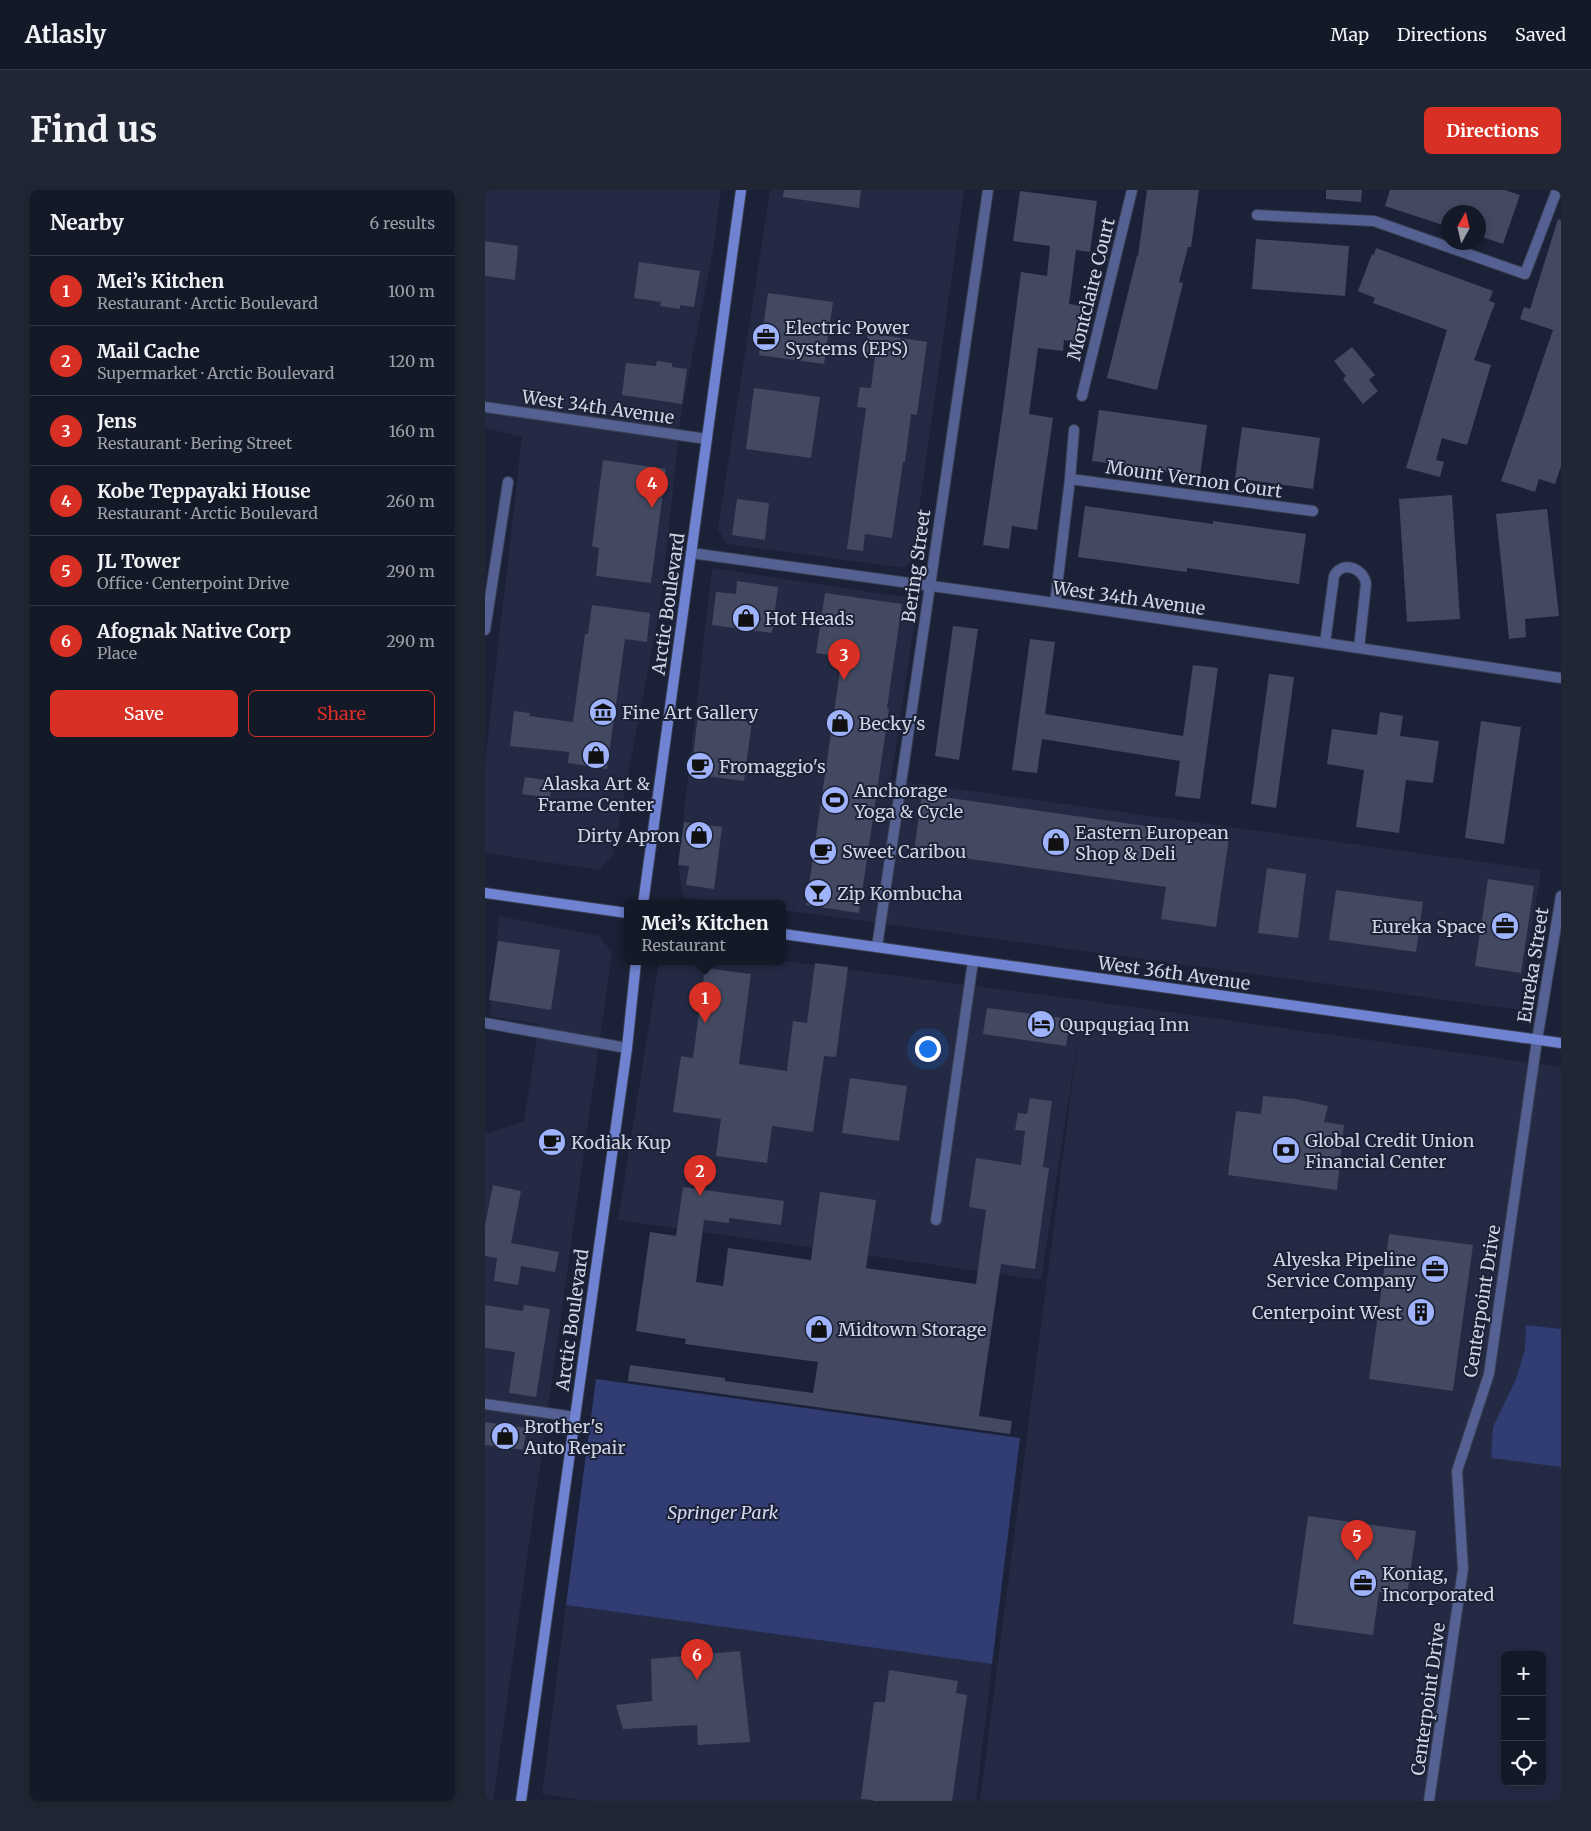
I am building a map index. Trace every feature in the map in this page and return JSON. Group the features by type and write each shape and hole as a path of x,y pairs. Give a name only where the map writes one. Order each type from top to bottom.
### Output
{"main road":[{"name":"Arctic Boulevard","path":"644,900 741,190"},
{"path":"485,893 624,913"},
{"name":"West 36th Avenue","path":"786,934 1561,1044"},
{"name":"Arctic Boulevard","path":"521,1801 627,1048 636,965"}],"street":[{"name":"Bering Street","path":"877,947 988,190"},
{"name":"Montclaire Court","path":"1082,396 1132,190"},
{"path":"1257,215 1374,221 1525,274 1557,190"},
{"name":"West 34th Avenue","path":"485,407 707,439"},
{"path":"1055,603 1074,430"},
{"name":"Mount Vernon Court","path":"1070,479 1313,511"},
{"path":"485,630 508,482"},
{"name":"West 34th Avenue","path":"691,553 1055,603 1561,678"},
{"path":"1325,643 1334,576 1336,571 1346,566 1352,567 1361,573 1365,578 1366,584 1359,648"},
{"name":"Eureka Street","path":"1537,1040 1561,896"},
{"path":"936,1220 973,961"},
{"path":"485,1023 627,1048"},
{"name":"Centerpoint Drive","path":"1429,1801 1463,1569 1457,1471 1489,1374 1537,1040"},
{"path":"485,1404 575,1417"}],"shaded area":[{"path":"485,190 721,190 713,250 681,415 661,601 613,855 599,870 485,853 485,762 522,437 485,428"},
{"path":"770,190 964,190 912,560 905,568 727,544 718,529"},
{"path":"712,568 918,599 891,780 1541,870 1519,1010 786,910 786,900 707,900 683,897 678,865"},
{"path":"499,916 600,936 612,953 493,1801 485,1801 485,1134 524,1121 539,1024 490,1016"},
{"path":"786,961 1083,1000 1561,1067 1561,1801 980,1801 1078,1038 1041,1280 618,1220 659,965 786,965"},
{"path":"566,1605 992,1664 976,1801 588,1801 542,1794"}],"green space":[{"path":"1526,1325 1561,1329 1561,1467 1491,1458 1493,1427 1516,1379 1525,1349"},
{"name":"Springer Park","path":"596,1379 1020,1438 992,1664 566,1605"}],"building":[{"path":"784,190 861,190 859,208 783,197"},
{"path":"1147,190 1199,190 1191,247 1188,247 1179,282 1183,283 1157,390 1107,378 1138,256"},
{"path":"1326,190 1362,190 1361,202 1326,199"},
{"path":"1390,190 1505,190 1520,195 1503,244 1486,238 1486,205 1441,205 1441,224 1385,206"},
{"path":"1020,191 1097,201 1090,252 1076,250 1069,304 1082,306 1077,342 1064,340 1063,351 1038,348 1029,414 1053,418 1037,530 1012,526 1009,549 983,545 1021,272 1047,276 1050,246 1013,241"},
{"path":"1558,219 1561,220 1561,466 1555,484 1539,479 1535,492 1501,481 1553,330 1520,319 1524,307 1530,309"},
{"path":"1256,239 1349,246 1345,296 1252,289"},
{"path":"485,241 518,246 515,280 485,276"},
{"path":"1376,248 1493,291 1489,301 1495,303 1474,360 1491,365 1467,445 1442,438 1436,460 1444,462 1440,477 1406,468 1447,330 1373,303 1375,298 1358,291"},
{"path":"639,262 700,271 694,307 680,305 680,309 660,306 661,302 634,298"},
{"path":"768,293 833,302 824,364 759,355"},
{"path":"868,333 927,342 917,415 911,414 892,538 865,534 863,551 847,549 866,408 857,407 860,387 871,388 875,357 865,356"},
{"path":"1352,347 1375,375 1369,380 1378,391 1363,404 1343,379 1346,376 1334,361"},
{"path":"657,361 672,363 672,367 687,369 682,404 622,395 626,363 656,366"},
{"path":"754,388 820,397 811,458 746,449"},
{"path":"1099,410 1207,425 1200,476 1092,461"},
{"path":"1242,427 1320,438 1313,489 1235,478"},
{"path":"603,460 666,469 651,583 596,576 599,548 592,546"},
{"path":"1452,495 1460,619 1407,622 1399,499"},
{"path":"737,499 769,503 765,540 732,535"},
{"path":"1085,506 1213,524 1213,521 1306,534 1299,584 1187,568 1187,572 1078,557"},
{"path":"1547,509 1559,616 1525,619 1526,637 1509,639 1496,514"},
{"path":"737,581 778,587 772,633 712,625 716,592 736,594"},
{"path":"825,593 902,604 887,708 889,709 859,913 806,905 842,657 816,653"},
{"path":"592,605 650,613 647,642 625,639 607,769 568,763 569,752 510,746 514,711 530,713 529,716 573,722 585,634 588,634"},
{"path":"953,626 978,629 959,760 935,756"},
{"path":"1030,639 1055,642 1045,714 1183,736 1193,665 1218,668 1200,799 1175,796 1180,761 1042,739 1037,773 1012,770"},
{"path":"1269,674 1294,677 1276,808 1251,804"},
{"path":"1380,712 1403,716 1400,736 1439,741 1433,783 1406,780 1399,833 1356,827 1364,770 1327,764 1332,729 1377,735"},
{"path":"698,715 752,722 744,781 691,774"},
{"path":"1481,721 1521,727 1504,844 1465,838"},
{"path":"525,777 552,781 550,798 522,794"},
{"path":"922,794 1229,838 1216,927 1161,919 1166,887 914,851"},
{"path":"684,822 722,827 714,889 686,885 689,866 678,865"},
{"path":"1267,868 1306,874 1298,938 1258,933"},
{"name":"Eureka Space","path":"1488,879 1534,886 1521,973 1475,966"},
{"path":"1336,890 1423,902 1416,952 1329,940"},
{"path":"498,941 560,950 551,1010 489,1000"},
{"path":"815,963 848,967 836,1057 824,1056 813,1132 772,1126 767,1163 716,1156 721,1119 673,1112 681,1056 693,1058 705,968 751,974 739,1064 787,1071 793,1021 807,1023"},
{"path":"987,1008 1070,1019 1066,1046 983,1034"},
{"path":"850,1078 907,1086 899,1141 842,1133"},
{"name":"Global Credit Union Financial Center","path":"1263,1096 1296,1099 1328,1106 1324,1122 1344,1125 1337,1190 1228,1175 1236,1111 1261,1114"},
{"path":"1030,1098 1052,1101 1043,1167 1049,1168 1035,1269 1001,1264 979,1416 1012,1421 1010,1434 628,1381 630,1365 725,1378 725,1381 813,1393 818,1362 685,1344 686,1339 636,1331 650,1232 676,1236 683,1187 784,1201 781,1225 729,1218 729,1223 704,1220 696,1282 723,1286 728,1248 811,1260 820,1192 876,1200 866,1268 976,1284 986,1210 969,1207 976,1158 1021,1165 1025,1131 1015,1130 1018,1113 1027,1114"},
{"path":"493,1185 521,1191 511,1243 559,1252 555,1272 521,1266 518,1285 494,1281 497,1258 485,1256 485,1225"},
{"name":"Centerpoint West","path":"1389,1234 1473,1245 1453,1391 1369,1379"},
{"path":"485,1305 523,1311 524,1305 550,1309 536,1397 509,1393 515,1352 485,1348"},
{"name":"Brother's Auto Repair","path":"485,1422 527,1428 523,1450 485,1445"},
{"path":"1308,1516 1416,1531 1407,1596 1379,1592 1373,1635 1293,1624"},
{"path":"740,1651 750,1742 698,1745 697,1725 623,1729 616,1705 652,1701 651,1659"},
{"path":"889,1670 958,1681 956,1693 967,1695 952,1801 873,1801 861,1799 874,1702 885,1702"}],"place":[{"name":"Electric Power Systems (EPS)","path":"766,337"},
{"name":"Kobe Teppayaki House","path":"652,508"},
{"name":"Hot Heads","path":"746,618"},
{"name":"Jens","path":"844,680"},
{"name":"Fine Art Gallery","path":"603,712"},
{"name":"Becky's","path":"840,723"},
{"name":"Alaska Art & Frame Center","path":"596,755"},
{"name":"Fromaggio's","path":"700,766"},
{"name":"Anchorage Yoga & Cycle","path":"835,800"},
{"name":"Dirty Apron","path":"699,835"},
{"name":"Eastern European Shop & Deli","path":"1056,842"},
{"name":"Sweet Caribou","path":"823,851"},
{"name":"Zip Kombucha","path":"818,893"},
{"name":"Eureka Space","path":"1505,926"},
{"name":"Mei’s Kitchen","path":"705,1023"},
{"name":"Qupqugiaq Inn","path":"1041,1024"},
{"name":"Kodiak Kup","path":"552,1142"},
{"name":"Global Credit Union Financial Center","path":"1286,1150"},
{"name":"Mail Cache","path":"700,1196"},
{"name":"Alyeska Pipeline Service Company","path":"1435,1269"},
{"name":"Centerpoint West","path":"1421,1312"},
{"name":"Midtown Storage","path":"819,1329"},
{"name":"Brother's Auto Repair","path":"505,1436"},
{"name":"JL Tower","path":"1357,1561"},
{"name":"Koniag, Incorporated","path":"1363,1583"},
{"name":"Afognak Native Corp","path":"697,1680"}]}
